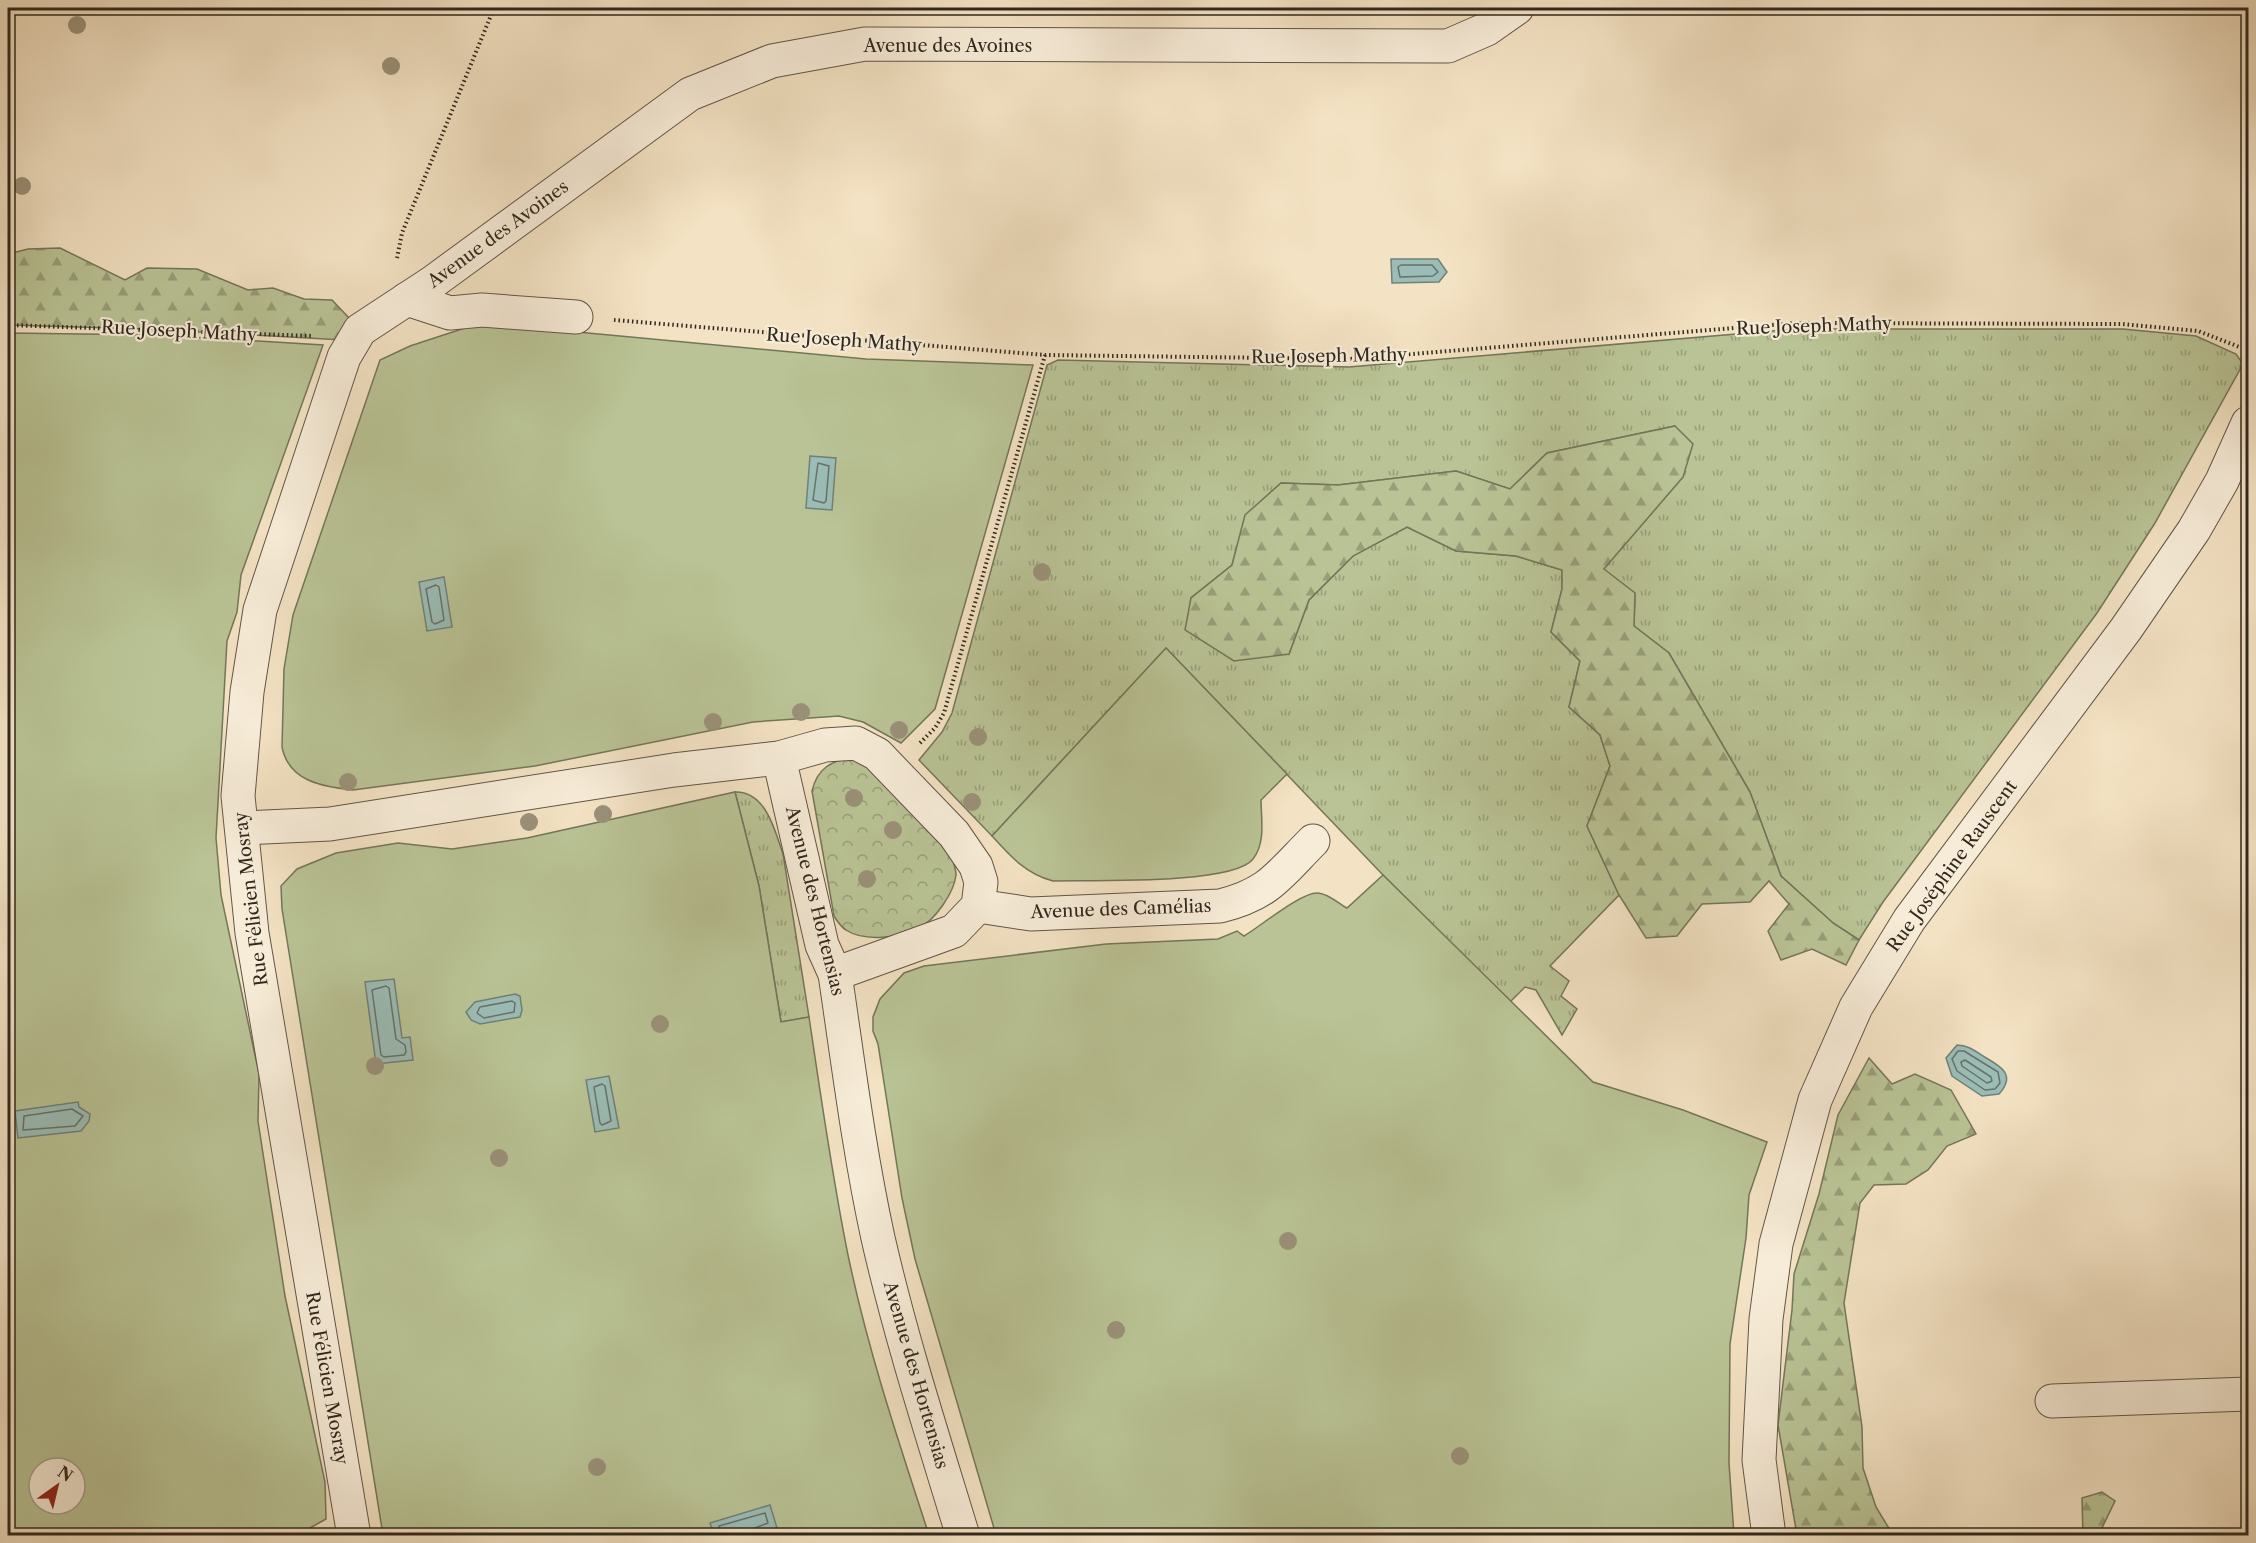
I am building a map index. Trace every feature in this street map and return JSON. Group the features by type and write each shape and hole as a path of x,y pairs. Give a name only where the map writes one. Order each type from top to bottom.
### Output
{"street":[{"name":"Avenue des Avoines","path":"407,299 690,94 772,62 865,44 1448,46 1487,29 1517,8"},
{"path":"407,299 450,313 482,310 576,317"},
{"name":"Rue Félicien Mosray","path":"354,1536 252,933 238,796 247,692 260,610 348,346 360,330 407,299"},
{"name":"Rue Joséphine Rauscent","path":"1769,1536 1759,1460 1766,1319 1776,1244 1815,1100 1856,1007 1908,920 2126,629 2188,539 2222,480 2248,423"},
{"path":"243,828 330,824 674,770 779,758 825,745 856,743 877,754 954,834 976,866 981,882 978,906 954,931 836,974"},
{"name":"Avenue des Hortensias","path":"779,758 822,945 836,974 867,1184 878,1238 894,1303 963,1536"},
{"name":"Avenue des Camélias","path":"978,906 1031,914 1220,906 1248,899 1265,890 1313,842"},
{"path":"2052,1401 2248,1394"}],"path":[{"path":"407,299 395,272 402,233 494,8"},
{"name":"Rue Joseph Mathy","path":"576,317 1045,355 1350,359 1796,323 2122,324 2198,331 2242,348 2248,354"},
{"name":"Rue Joseph Mathy","path":"8,325 313,336 348,346"},
{"path":"892,769 935,728 944,713 1045,355"}],"green space":[{"path":"60,248 125,280 147,268 197,269 248,290 273,288 304,299 332,300 349,318 343,340 148,329 8,325 8,254 28,249"},
{"path":"480,323 866,359 1033,365 935,709 901,743 863,722 839,716 753,722 535,766 353,790 319,784 299,775 286,759 282,747 284,669 293,615 380,360 410,346"},
{"path":"1796,329 2123,329 2196,336 2236,354 2243,364 2155,523 2097,613 1883,902 1859,940 1833,923 1781,876 1750,792 1669,653 1634,626 1635,593 1603,569 1683,477 1675,426 1547,453 1510,489 1456,471 1338,485 1281,483 1246,515 1232,565 1191,598 1289,654 1309,600 1354,555 1407,527 1456,551 1516,556 1562,570 1562,589 1551,632 1580,661 1569,707 1600,735 1610,766 1587,826 1619,895 1550,966 1569,981 1561,996 1577,1009 1562,1035 1536,990 1525,987 1510,1002 1383,875 1166,648 992,836 919,760 942,732 952,713 1047,365 1058,360 1349,367"},
{"path":"8,333 158,335 323,345 241,575 237,612 227,641 216,838 221,895 259,1074 258,1121 285,1296 325,1482 326,1519 310,1528 311,1535 8,1536"},
{"path":"1675,426 1693,444 1683,477 1604,569 1635,593 1634,626 1669,653 1750,792 1781,876 1833,923 1859,940 1846,965 1812,949 1781,960 1768,931 1789,904 1769,881 1750,902 1702,904 1677,936 1646,938 1619,895 1587,826 1610,766 1600,735 1569,707 1580,661 1551,632 1562,589 1562,570 1516,556 1456,551 1407,527 1353,556 1309,600 1289,654 1234,661 1185,630 1191,598 1232,565 1245,515 1281,483 1338,485 1456,471 1510,489 1547,453"},
{"path":"1166,648 1287,774 1261,800 1262,830 1257,853 1253,859 1240,867 1190,877 1053,881 1035,874 1012,857 992,836"},
{"path":"853,758 866,762 952,856 956,870 952,890 937,912 919,928 902,934 872,937 854,934 844,929 834,916 812,791 821,771 838,761"},
{"path":"735,792 746,793 762,805 768,814 783,854 809,1017 781,1022 759,886"},
{"path":"735,792 759,886 781,1022 809,1017 837,1196 856,1291 885,1396 929,1535 383,1535 282,909 281,886 297,869 336,853 398,843 452,849 527,838"},
{"path":"1383,875 1593,1082 1683,1110 1767,1142 1749,1195 1746,1238 1730,1344 1729,1463 1734,1535 996,1535 915,1259 902,1198 878,1044 873,1031 873,1017 880,999 904,973 924,966 1106,944 1218,939 1237,931 1244,936 1311,894 1326,895 1347,908"},
{"path":"1869,1058 1892,1084 1915,1074 1951,1090 1976,1134 1947,1146 1928,1170 1906,1184 1874,1185 1860,1203 1844,1303 1862,1427 1863,1468 1876,1507 1893,1535 1797,1535 1778,1425 1792,1310 1794,1274 1819,1194 1838,1115"},
{"path":"2102,1492 2115,1501 2101,1530 2110,1535 2083,1535 2082,1498"}],"water":[{"path":"1391,259 1438,259 1447,272 1439,282 1392,283"},
{"path":"810,456 836,458 832,510 806,508"},
{"path":"444,577 452,627 427,631 419,582"},
{"path":"394,979 402,1038 410,1037 413,1060 376,1064 365,982"},
{"path":"515,994 520,996 522,1010 520,1017 480,1024 471,1020 466,1012 475,1002"},
{"path":"1957,1045 1973,1050 2004,1071 2006,1081 1999,1094 1982,1096 1952,1076 1946,1058"},
{"path":"609,1076 619,1128 595,1132 586,1080"},
{"path":"78,1102 79,1107 90,1114 89,1121 81,1131 18,1138 15,1111"},
{"path":"770,1505 777,1528 749,1535 714,1535 710,1523"}]}
